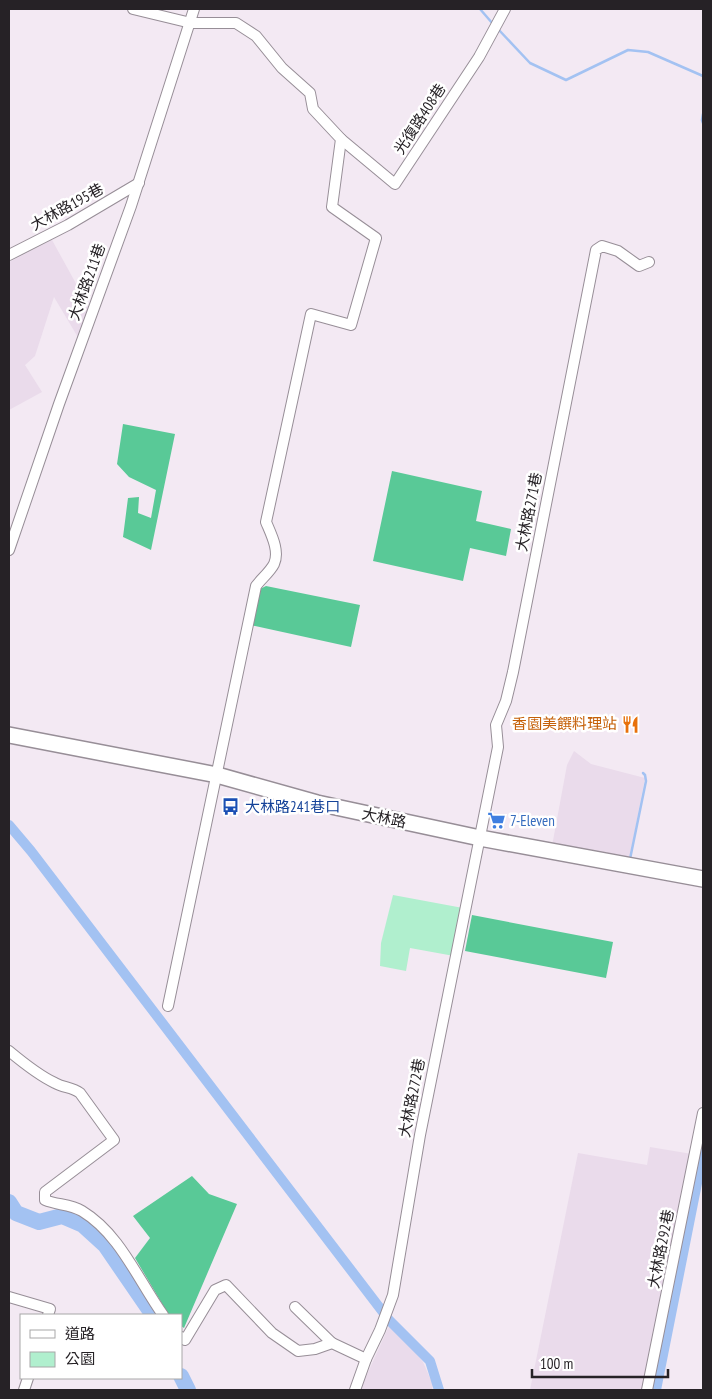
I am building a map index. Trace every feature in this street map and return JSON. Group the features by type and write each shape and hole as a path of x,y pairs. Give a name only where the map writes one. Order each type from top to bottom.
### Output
{"street":[{"path":"133,9 190,23 236,23 256,36 282,68 310,92 313,109 341,139 332,207 376,238 350,325 311,314 266,522 273,538 276,556 274,564 256,586 218,775 168,1006"},
{"name":"大林路211巷","path":"9,550 59,404 139,183 194,9"},
{"name":"光復路408巷","path":"341,139 395,184 479,57 505,9"},
{"name":"大林路195巷","path":"9,255 68,225 139,183"},
{"name":"大林路271巷","path":"480,838 498,747 496,725 506,701 513,672 596,250 602,246 618,251 639,266 649,262"},
{"name":"大林路","path":"9,735 218,775 316,803 480,838 703,879"},
{"name":"大林路272巷","path":"355,1390 393,1295 420,1135 480,838"},
{"path":"9,1051 53,1083 65,1088 73,1088 80,1093 114,1140 45,1192 45,1200 67,1205 81,1211 101,1225 122,1250 162,1314"},
{"name":"大林路292巷","path":"648,1390 703,1113"},
{"path":"182,1338 185,1340 215,1290 226,1285 272,1333 298,1351 315,1349 332,1342"},
{"path":"9,1297 50,1309 48,1314"},
{"path":"295,1307 332,1342 366,1360"}],"shaded area":[{"path":"52,240 90,309 79,339 54,297 35,356 25,365 42,392 9,410 9,262"},
{"path":"574,751 591,764 645,778 629,860 552,846 567,765"},
{"path":"650,1147 692,1154 645,1390 530,1390 578,1153 647,1165"},
{"path":"389,1326 411,1347 423,1362 433,1385 432,1390 360,1390"}],"green space":[{"path":"123,424 175,434 151,550 123,537 128,498 139,497 138,513 151,518 156,490 129,477 117,464"},
{"path":"392,471 482,491 476,521 511,529 506,556 470,548 463,581 373,561"},
{"path":"266,586 360,605 351,647 250,625 258,590"},
{"path":"393,895 463,908 454,956 410,948 406,971 380,966 381,943"},
{"path":"472,915 613,942 606,978 465,951"},
{"path":"192,1176 209,1194 237,1204 184,1328 182,1327 182,1314 169,1314 167,1312 135,1258 150,1238 133,1216"}],"waterway":[{"path":"480,9 493,24"},
{"path":"498,29 530,63 566,80 628,50 648,52 703,76"},
{"path":"703,114 703,123"},
{"path":"630,859 646,781 643,773"},
{"path":"9,825 31,851 389,1320 430,1361 439,1390"},
{"path":"656,1390 703,1153"},
{"path":"9,1202 16,1213 39,1222 62,1216 83,1225 105,1245 152,1314"},
{"path":"182,1378 188,1390"}],"place":[{"name":"香園美饌料理站","path":"631,724"},
{"name":"大林路241巷口","path":"231,807"},
{"name":"7-Eleven","path":"496,821"}]}
